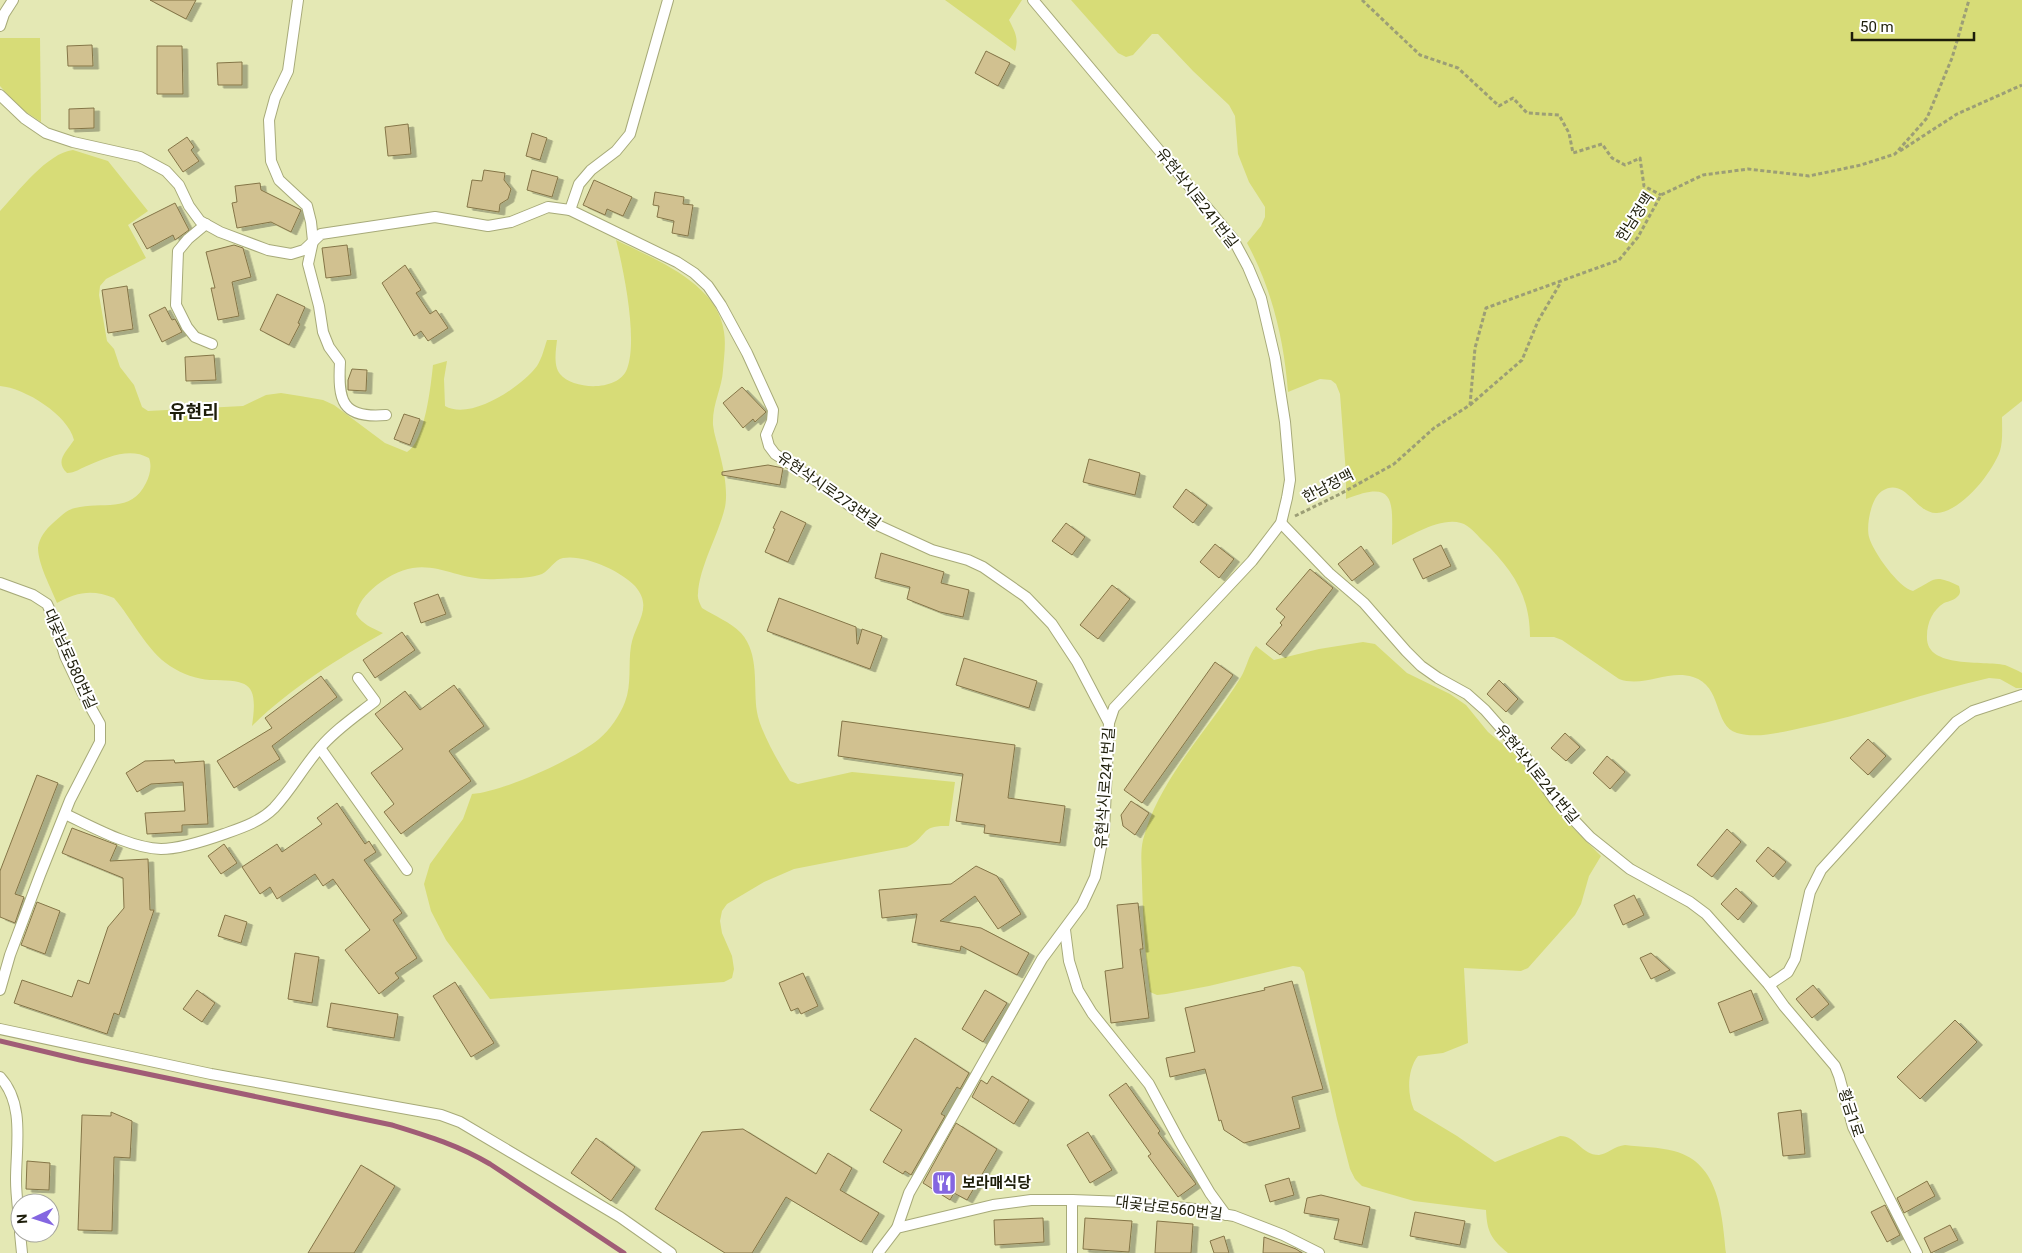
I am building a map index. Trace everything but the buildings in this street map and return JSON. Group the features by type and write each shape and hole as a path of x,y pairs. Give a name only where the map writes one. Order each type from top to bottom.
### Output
{"lane":[{"path":"0,26 13,0"},
{"path":"298,0 288,71 275,98 269,120 271,162 279,180 307,206 312,222 312,241 308,264 319,306 323,332 329,347 340,362 339,383 341,398 352,411 367,417 386,415"},
{"path":"570,210 579,184 591,170 616,151 630,134 668,0"},
{"name":"유현삭시로241번길","path":"897,1228 909,1193 918,1176 1042,959 1082,905 1096,877 1104,832 1109,723 1114,708 1252,561 1281,523 1290,480 1285,422 1275,358 1262,298 1248,267 1233,239 1033,0"},
{"name":"유현삭시로273번길","path":"0,95 24,118 46,133 73,142 140,157 166,171 179,185 189,206 200,221 268,250 290,254 304,250 321,234 435,217 488,226 511,222 548,208 570,210 677,262 694,273 708,286 721,305 747,353 773,410 772,421 766,435 769,446 775,454 815,480 873,523 932,550 968,560 983,567 1026,597 1052,624 1077,662 1109,723"},
{"path":"206,224 188,238 178,251 176,305 187,328 195,337 212,344"},
{"name":"유현삭시로241번길","path":"1281,523 1329,574 1364,603 1421,666 1467,694 1485,710 1522,752 1554,799 1590,837 1630,869 1690,902 1706,914 1769,985"},
{"name":"대곶남로580번길","path":"0,582 34,596 47,604 54,619 65,656 100,724 100,742 65,814 10,955 0,990"},
{"path":"65,814 139,845 162,849 203,841 247,826 272,810 294,785 320,748 344,725 375,701 358,678"},
{"path":"1769,985 1788,972 1796,959 1810,892 1821,870 1956,722 1973,711 2022,695"},
{"path":"320,748 407,870"},
{"path":"1065,930 1068,961 1078,990 1092,1013 1149,1084 1210,1194 1226,1215"},
{"name":"황금1로","path":"1769,985 1784,1006 1835,1066 1852,1127 1917,1253"},
{"path":"0,1029 211,1074 440,1115 460,1122 620,1217 671,1253"},
{"path":"0,1076 11,1090 16,1109 17,1193"},
{"name":"대곶남로560번길","path":"897,1228 993,1205 1032,1200 1072,1200 1165,1206 1226,1215 1282,1235 1319,1253"},
{"path":"1072,1200 1072,1253"},
{"path":"878,1253 897,1228"}],"path":[{"path":"1362,0 1420,55 1458,68 1499,106 1512,98 1527,113 1559,115 1568,133 1573,153 1602,144 1612,158 1625,165 1640,158 1644,186 1661,195"},
{"path":"1895,154 1927,118 1952,58 1969,0"},
{"name":"한남정맥","path":"1281,523 1340,494 1394,464 1434,428 1470,405 1475,348 1486,308 1619,260 1638,237 1661,195 1703,175 1748,169 1809,176 1861,165 1895,154 1957,114 2022,85"},
{"path":"1470,405 1522,360 1538,321 1561,281"}],"green space":[{"path":"945,0 1022,0 1009,20 1015,32 1015,51"},
{"path":"1071,0 2022,0 2022,401 2002,417 2002,439 1996,460 1983,480 1966,498 1947,511 1929,512 1898,488 1890,488 1878,494 1872,505 1868,532 1871,544 1887,568 1907,588 1913,591 1931,581 1939,579 1959,586 1959,595 1940,606 1929,621 1927,636 1929,647 1935,654 1957,661 2005,665 2022,673 2022,688 2016,688 2000,679 1989,678 1849,717 1778,733 1745,735 1729,729 1720,715 1709,689 1703,682 1693,677 1674,675 1638,681 1619,679 1562,640 1554,637 1530,637 1527,608 1517,583 1502,561 1464,524 1453,522 1435,525 1392,545 1391,506 1388,498 1383,493 1375,491 1346,499 1340,394 1336,384 1331,380 1320,379 1288,392 1280,334 1275,315 1256,260 1247,243 1261,226 1265,217 1265,207 1249,182 1238,154 1235,116 1229,105 1158,34 1152,34 1133,55 1126,57 1118,53"},
{"path":"0,38 40,38 41,122 20,108 0,86"},
{"path":"73,150 108,161 148,211 128,225 146,258 106,279 100,286 99,295 107,341 114,349 120,367 134,385 142,407 148,411 243,406 266,395 281,393 300,396 323,400 334,405 385,443 407,452 413,446 423,425 433,365 447,361 444,379 445,406 456,409 468,409 495,400 520,383 537,366 547,340 557,340 556,366 560,374 566,379 585,386 595,386 615,382 622,376 627,369 631,341 629,305 616,240 665,265 697,286 710,300 719,315 725,341 722,377 714,410 713,425 724,474 726,501 699,584 698,599 700,605 737,629 747,641 755,671 756,702 759,720 771,748 790,781 798,784 852,772 955,782 949,826 929,829 907,847 794,869 764,882 727,904 722,911 720,921 722,933 732,956 734,969 732,978 724,982 490,999 446,940 431,911 424,884 430,864 463,819 472,794 486,792 520,781 556,765 599,739 611,727 627,695 631,646 643,609 643,601 640,594 629,580 612,569 591,561 572,557 560,559 542,574 525,578 480,579 439,569 426,567 412,568 381,582 369,592 360,604 356,614 358,617 364,623 383,633 314,675 281,700 252,726 254,701 249,687 235,681 195,677 170,666 154,652 114,598 99,593 85,593 71,596 57,603 42,568 39,554 38,548 43,534 50,525 72,509 124,503 132,499 140,493 146,483 150,467 149,458 134,453 126,453 111,456 67,473 63,469 62,460 65,452 74,440 63,421 55,412 33,397 0,386 0,211 43,166 53,158"},
{"path":"1363,642 1375,644 1407,673 1450,694 1466,705 1488,732 1517,756 1567,822 1601,856 1589,876 1581,904 1575,915 1528,968 1521,971 1464,968 1468,1043 1443,1053 1418,1056 1414,1062 1409,1082 1410,1097 1414,1110 1495,1162 1560,1136 1571,1139 1588,1152 1599,1155 1625,1145 1674,1151 1689,1157 1701,1167 1710,1179 1716,1192 1723,1223 1726,1253 1508,1253 1491,1235 1487,1224 1486,1210 1414,1201 1362,1186 1355,1179 1350,1169 1337,1119 1304,972 1300,967 1293,966 1166,994 1157,995 1150,992 1144,923 1142,845 1150,817 1173,775 1241,677 1256,646 1274,660 1319,649"}],"waterway":[{"path":"0,1041 80,1060 392,1125 430,1137 466,1151 490,1164 624,1253"}],"place":[{"name":"보라매식당","path":"944,1183"}],"district":[{"name":"유현리","path":"194,411"}]}
